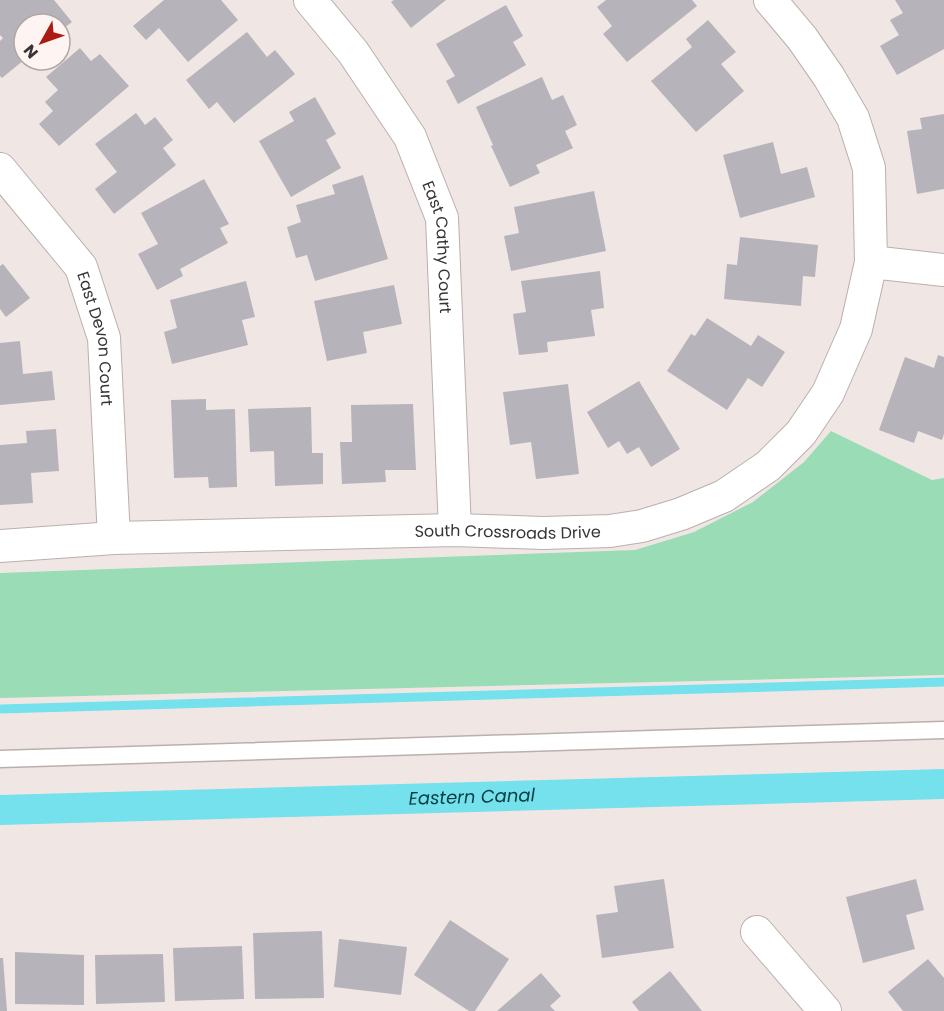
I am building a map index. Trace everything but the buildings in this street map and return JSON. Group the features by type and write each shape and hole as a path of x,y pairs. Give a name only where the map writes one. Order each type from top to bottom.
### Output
{"street":[{"name":"East Cathy Court","path":"310,0 353,52 410,136 442,218 455,530"},
{"name":"South Crossroads Drive","path":"0,546 114,538 455,530 543,533 610,531 642,526 681,514 724,496 768,466 801,434 828,393 856,329 871,262 869,168 853,118 829,77 802,38 770,0"},
{"name":"East Devon Court","path":"0,169 81,267 104,338 114,538"},
{"path":"871,262 944,270"},
{"path":"757,932 825,1011"}],"lane":[{"path":"0,759 944,730"}],"green space":[{"path":"831,431 932,480 944,478 944,675 0,698 0,573 635,550 694,532 753,502 804,462"}],"waterway":[{"path":"0,709 944,682"},
{"name":"Eastern Canal","path":"0,810 944,784"}]}
